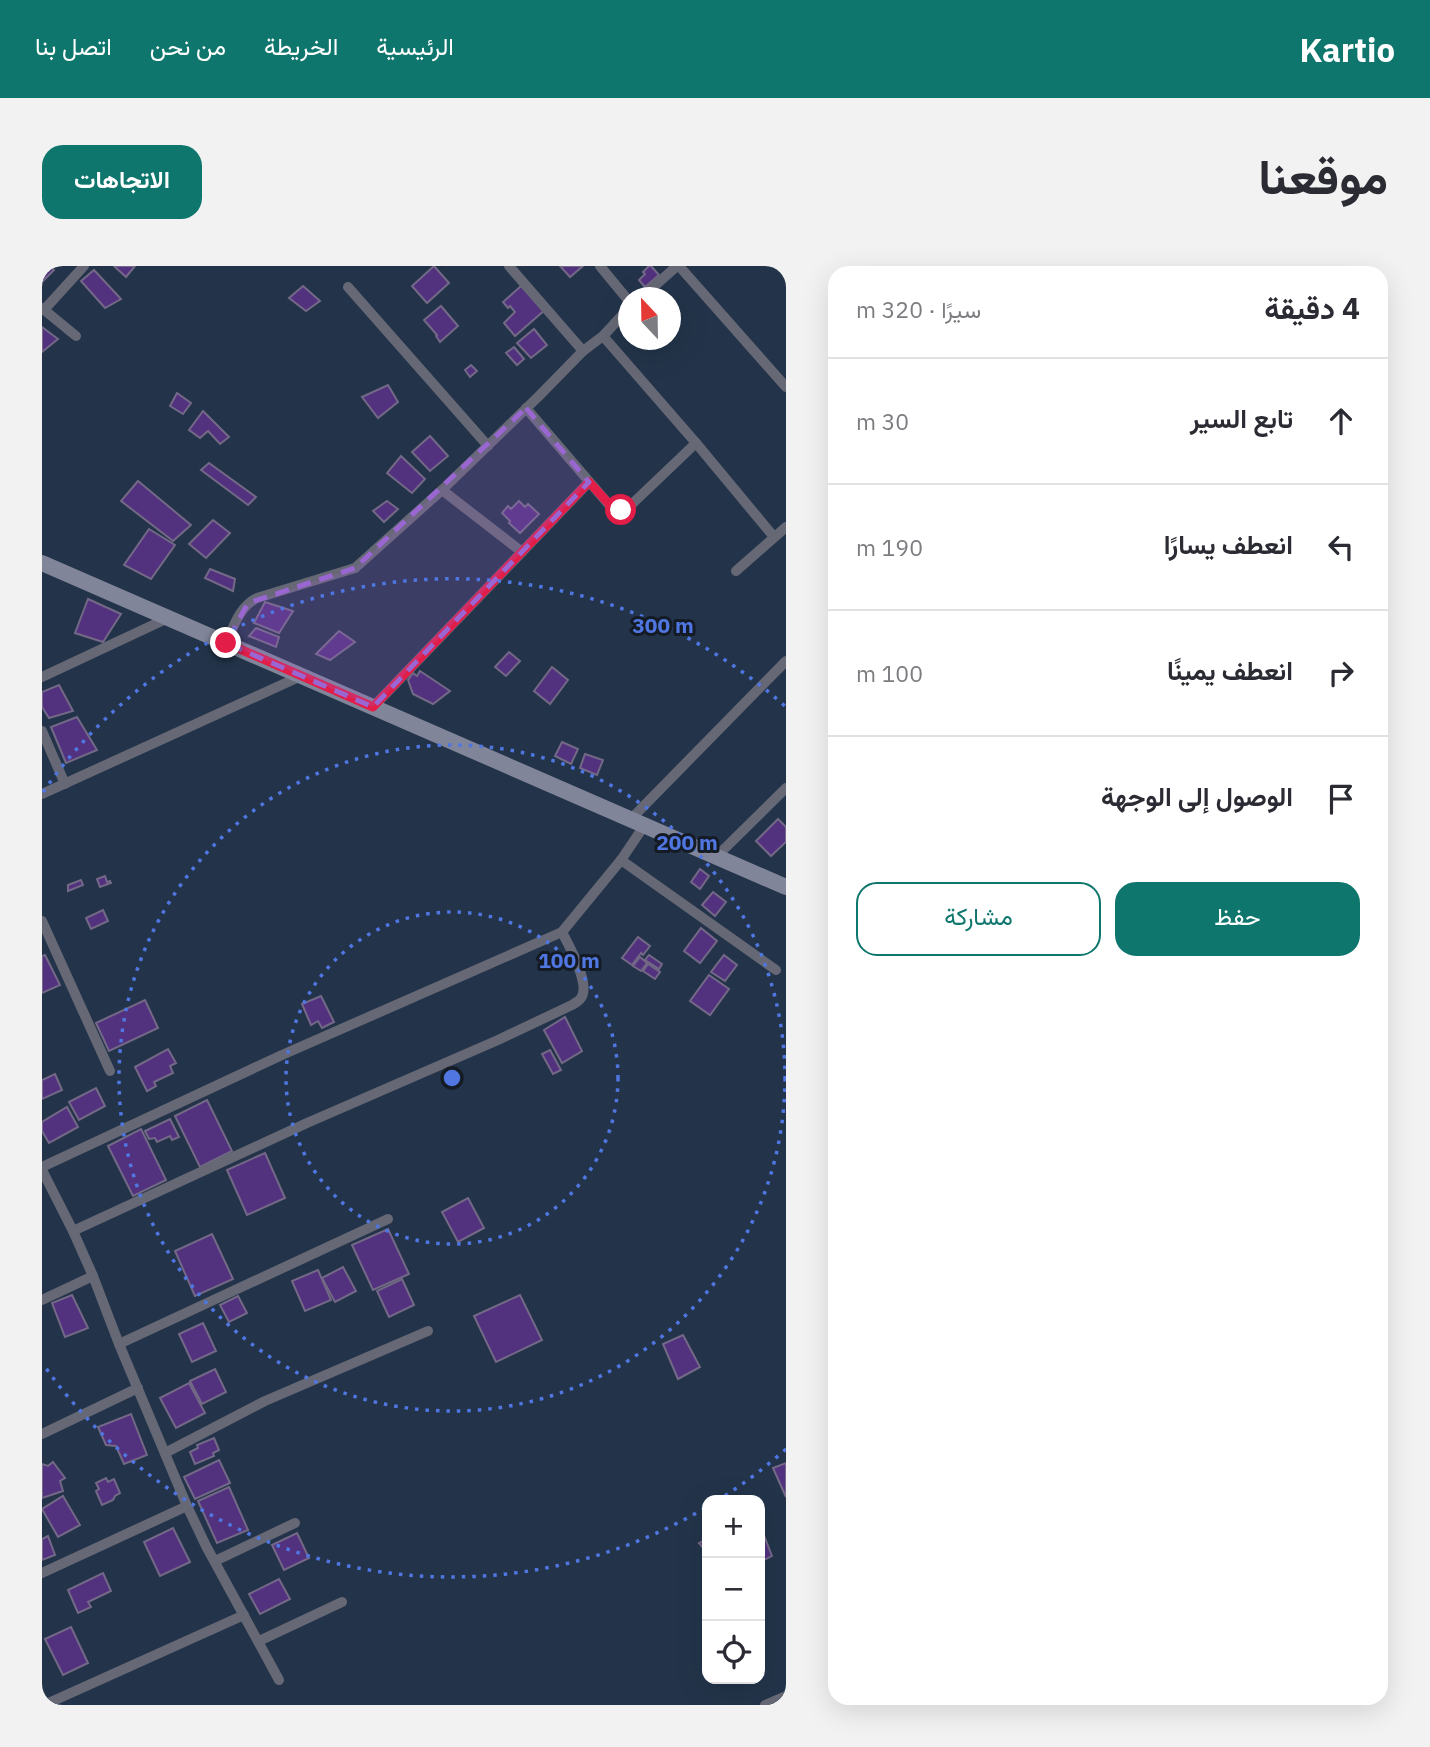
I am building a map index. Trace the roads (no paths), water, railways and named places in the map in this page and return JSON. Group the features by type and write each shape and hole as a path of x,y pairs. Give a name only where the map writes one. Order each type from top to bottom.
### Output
{"main road":[{"path":"42,563 786,887"}],"street":[{"path":"76,336 43,309 85,266"},
{"path":"509,266 583,351"},
{"path":"600,266 618,288"},
{"path":"654,287 678,266 786,387"},
{"path":"348,287 488,446"},
{"path":"226,643 248,603 355,568 442,490 618,320"},
{"path":"603,336 774,537"},
{"path":"526,408 611,506 621,510 632,504 696,443"},
{"path":"373,707 589,482"},
{"path":"442,490 522,552"},
{"path":"736,571 786,527"},
{"path":"42,677 168,618"},
{"path":"279,1680 187,1506 93,1276 42,1168 282,1055 562,932 621,860 637,823 786,661"},
{"path":"42,794 301,676"},
{"path":"42,731 65,784"},
{"path":"716,857 786,788"},
{"path":"621,860 776,970"},
{"path":"42,921 110,1071"},
{"path":"73,1231 572,1005 581,999 585,990 580,969 562,932"},
{"path":"119,1343 388,1219"},
{"path":"42,1300 93,1276"},
{"path":"166,1453 265,1401 428,1331"},
{"path":"42,1434 138,1388"},
{"path":"42,1573 187,1506"},
{"path":"215,1561 295,1523"},
{"path":"258,1641 342,1602"},
{"path":"44,1705 244,1615"},
{"path":"765,1705 786,1696"}]}
